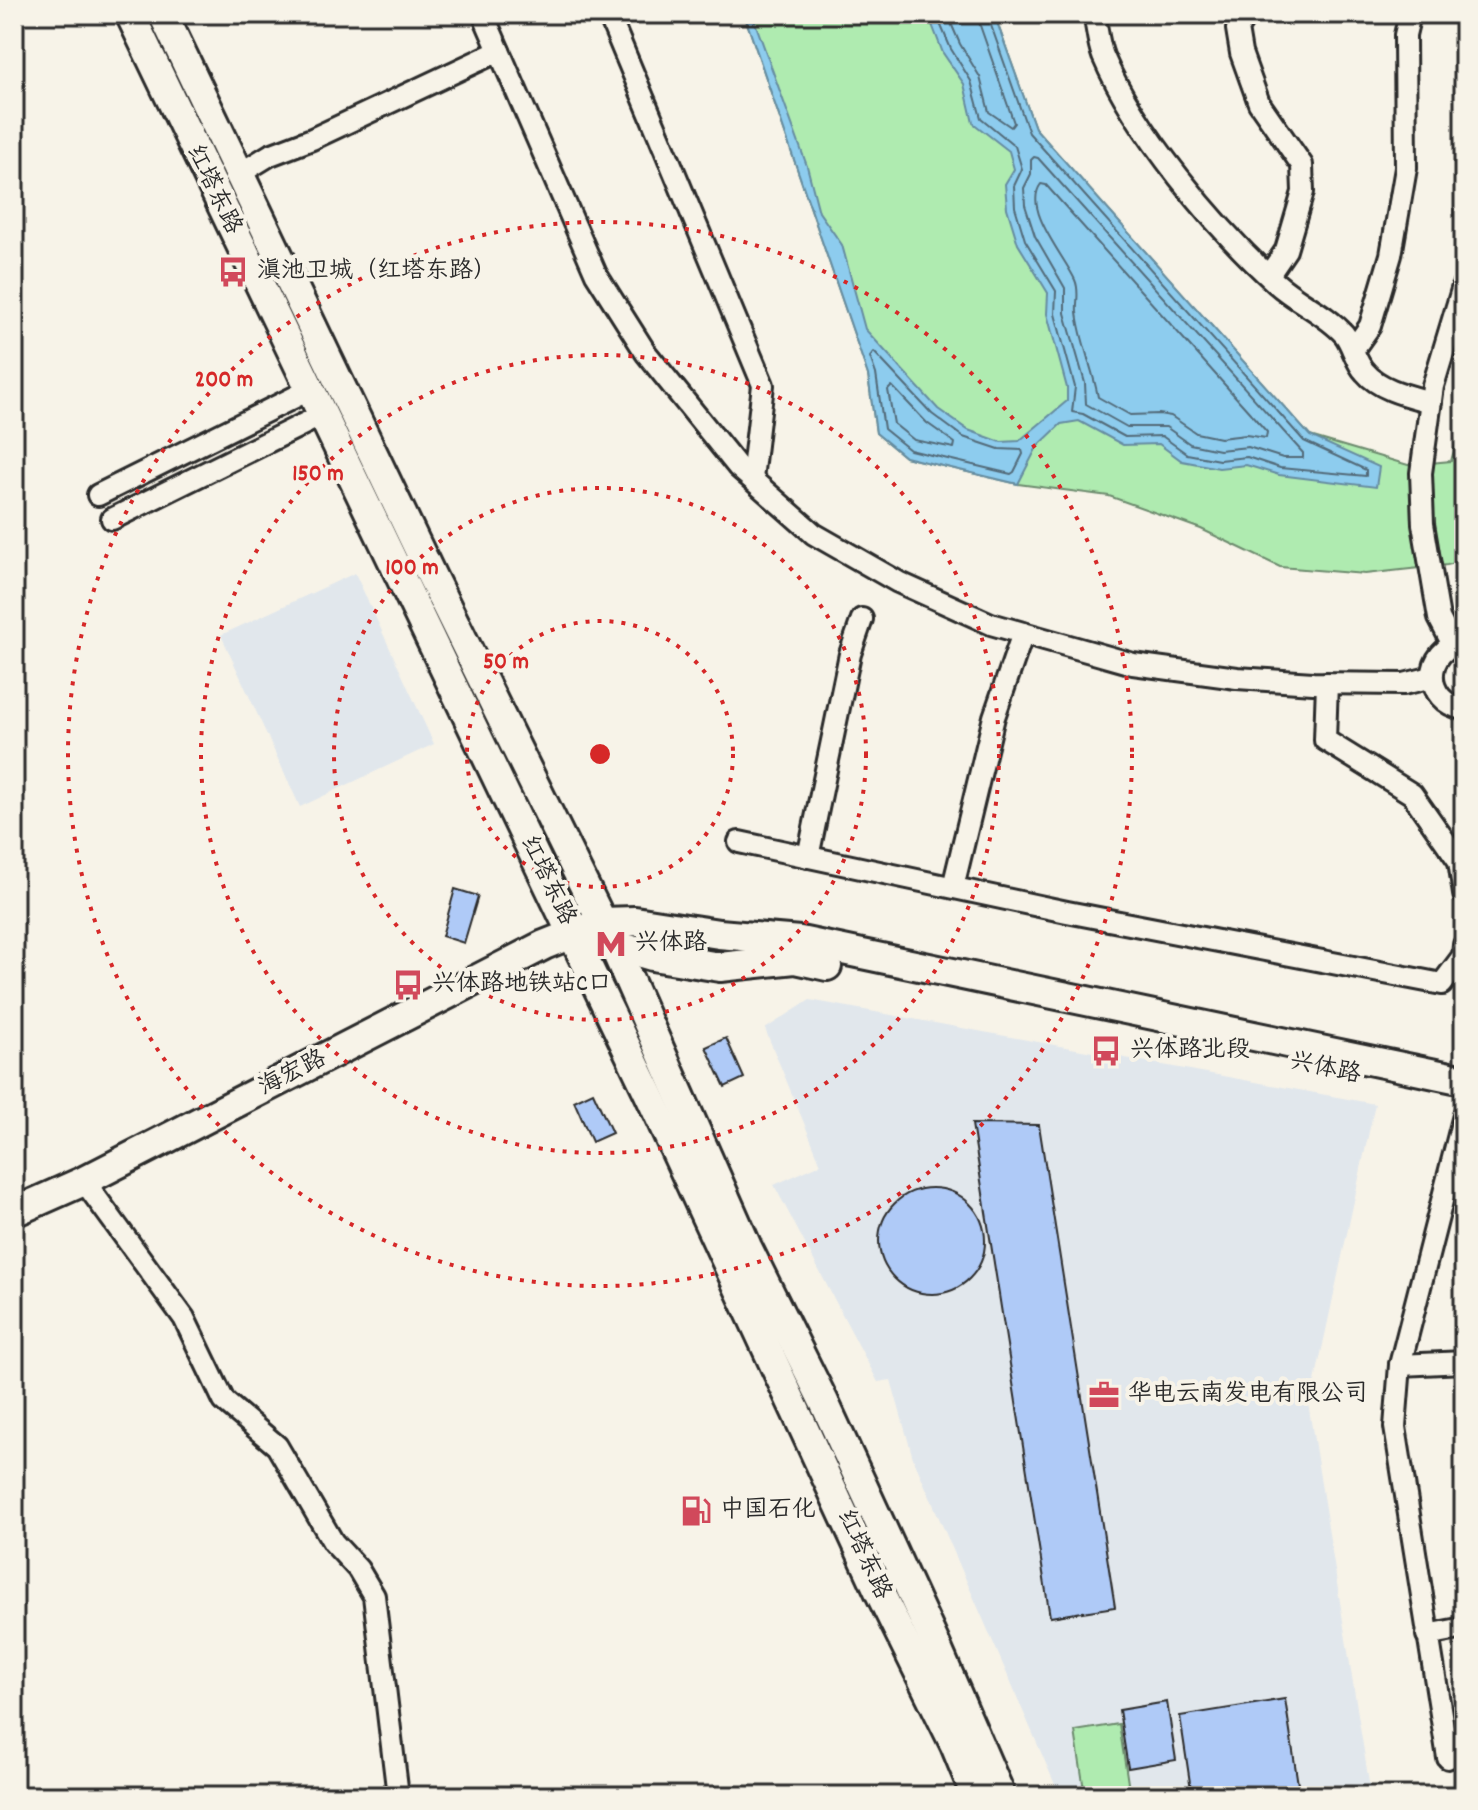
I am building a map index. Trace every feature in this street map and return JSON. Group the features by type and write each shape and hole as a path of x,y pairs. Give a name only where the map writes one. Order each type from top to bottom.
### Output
{"main road":[{"name":"红塔东路","path":"130,14 649,1094 880,1593 955,1745 976,1796"},
{"name":"红塔东路","path":"172,17 239,174 607,933 747,1247 824,1402 933,1639 1001,1796"},
{"path":"573,936 607,933"},
{"name":"兴体路","path":"607,933 652,956 720,967 795,959 1294,1053 1464,1080"},
{"name":"海宏路","path":"14,1212 84,1181 544,945 573,936"},
{"name":"兴体路","path":"1294,1053 1464,1099"}],"street":[{"path":"483,14 596,274 646,353 738,467 814,534 886,575 991,624 1133,664 1237,678 1327,683 1404,684 1432,677"},
{"path":"1094,14 1101,53 1126,103 1228,235 1269,275 1345,335 1365,372 1395,392 1431,402"},
{"path":"1247,14 1237,29 1241,53 1259,103 1302,165 1303,192 1286,250 1269,275"},
{"path":"1353,350 1370,326 1391,255 1406,168 1405,35 1410,14"},
{"path":"610,18 763,385 752,479"},
{"path":"239,174 270,155 312,139 499,51"},
{"path":"1464,283 1431,402 1421,473 1423,524 1439,618 1458,642 1437,657 1432,677 1435,689 1445,701 1464,709"},
{"path":"98,495 315,402"},
{"path":"112,519 315,402"},
{"path":"808,857 850,654 862,619"},
{"path":"953,887 994,717 1023,633"},
{"path":"1327,683 1325,740 1412,794 1459,861 1464,894"},
{"path":"739,842 1442,984 1463,956 1464,945"},
{"path":"1448,1758 1395,1427 1400,1365 1464,1115"},
{"path":"84,1181 184,1318 224,1401 277,1446 333,1542 358,1569 374,1596 398,1796"},
{"path":"1400,1365 1464,1362"},
{"path":"1427,1635 1464,1628"}],"shaded area":[{"path":"355,573 434,744 300,807 221,635"},
{"name":"华电云南发电有限公司","path":"810,1000 1375,1104 1309,1409 1371,1795 1464,1783 1464,1796 1060,1796 913,1458 891,1380 878,1382 774,1185 821,1164 765,1029"}],"green space":[{"path":"744,14 994,14 1035,128 1310,436 1408,465 1451,461 1464,416 1464,561 1365,574 1280,567 1201,529 1109,496 1018,484 905,457 876,433 868,375"},
{"path":"1119,1724 1130,1796 1085,1796 1075,1731"}],"water":[{"path":"744,14 752,14 807,166 819,212 842,245 865,329 938,409 968,430 1001,442 1019,441 1067,401 1067,388 1047,314 1048,293 1018,244 1007,208 1005,184 1014,169 1009,151 973,123 964,84 943,53 928,14 994,14 1035,128 1310,436 1379,467 1376,487 1279,475 1246,465 1219,468 1182,461 1159,444 1123,445 1079,421 1061,424 1037,447 1018,484 905,457 876,433 868,375"}],"building":[{"path":"455,889 478,896 464,943 442,936"},
{"path":"726,1038 744,1078 725,1087 706,1047"},
{"path":"593,1092 612,1133 592,1142 574,1101"},
{"path":"972,1124 1039,1125 1115,1607 1050,1617"},
{"path":"932,1188 952,1192 970,1203 981,1221 985,1241 981,1261 970,1279 952,1290 932,1294 912,1290 894,1279 883,1261 879,1241 883,1221 894,1203 912,1192"},
{"path":"1285,1699 1299,1791 1269,1796 1192,1796 1180,1716"},
{"path":"1167,1702 1176,1760 1128,1768 1119,1710"}],"place":[{"name":"滇池卫城（红塔东路）","path":"233,272"},
{"name":"兴体路","path":"611,944"},
{"name":"兴体路地铁站C口","path":"408,985"},
{"name":"兴体路北段","path":"1106,1051"},
{"name":"华电云南发电有限公司","path":"1104,1395"},
{"name":"中国石化","path":"696,1511"}]}
